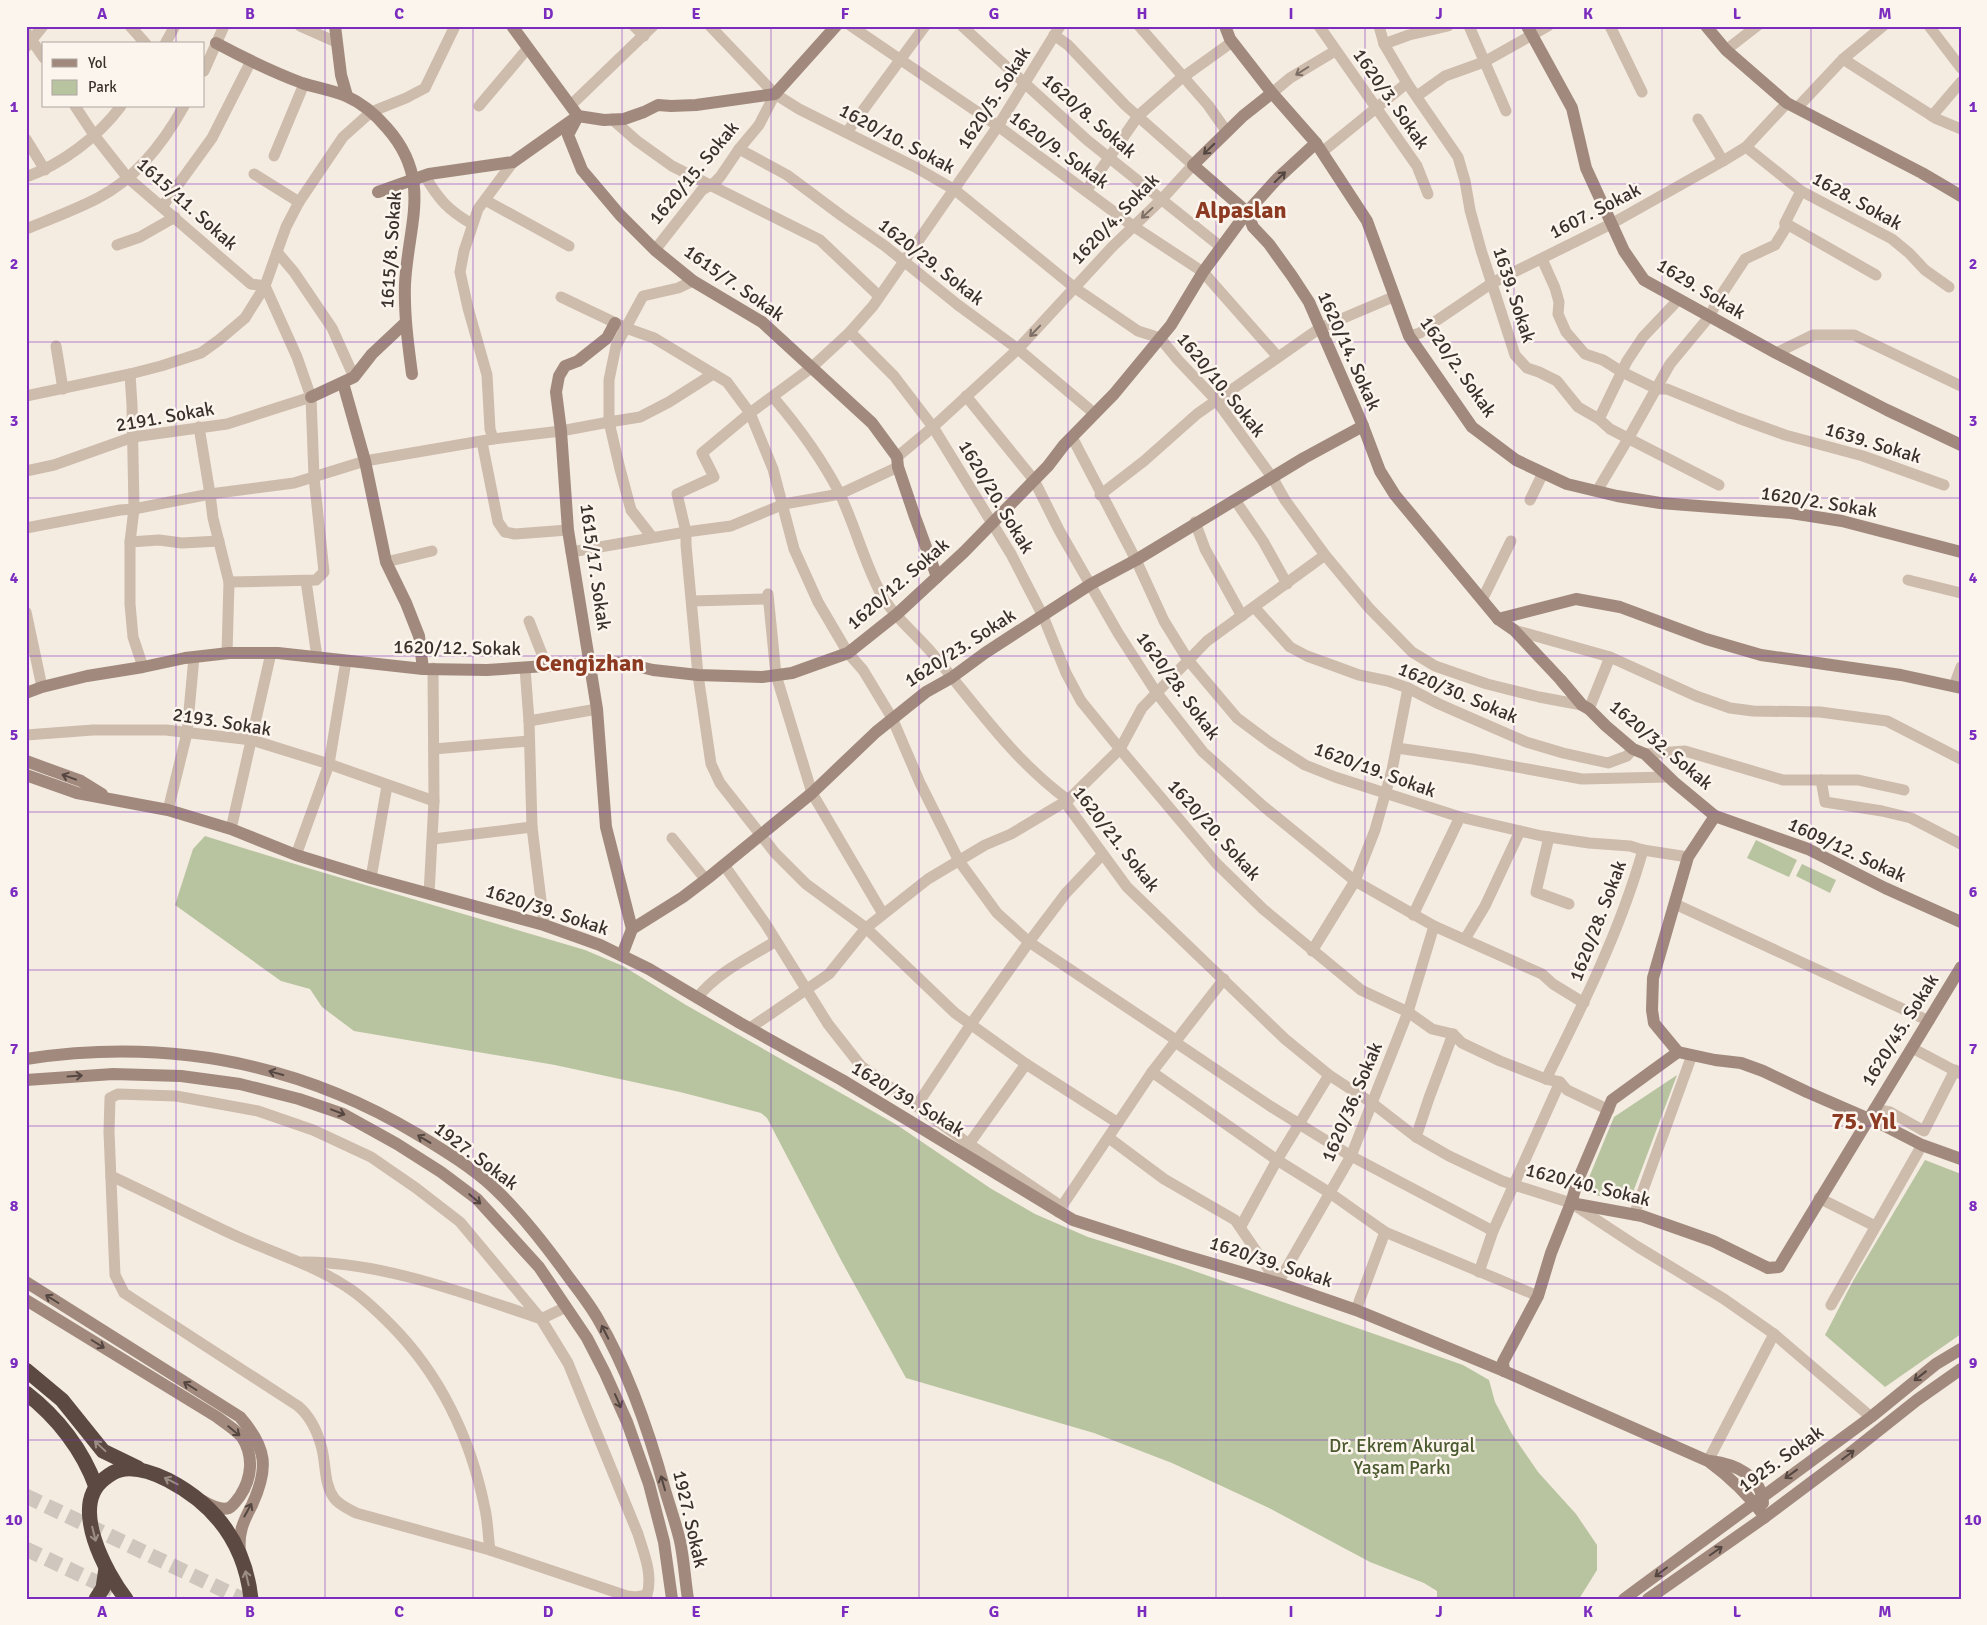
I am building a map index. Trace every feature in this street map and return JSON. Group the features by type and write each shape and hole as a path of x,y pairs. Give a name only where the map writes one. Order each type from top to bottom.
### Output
{"highway":[{"path":"26,1370 62,1400 103,1450 142,1470 157,1474 198,1498 222,1524 236,1545 246,1573 251,1599"},
{"path":"26,1393 59,1425 78,1449 96,1487"},
{"path":"126,1599 106,1568 90,1520 90,1504 96,1487 110,1474 120,1470 142,1470"},
{"path":"96,1599 103,1588 106,1568"}],"main road":[{"path":"335,26 341,75 347,96"},
{"path":"378,192 420,178 513,162 578,116 512,26"},
{"name":"1620/15. Sokak","path":"578,116 624,119 658,105 696,105 775,94 836,26"},
{"name":"1620/2. Sokak","path":"1224,26 1232,42 1319,148 1366,221 1409,336 1472,427 1516,460 1566,484 1596,491 1660,504 1791,513 1842,521 1961,552"},
{"path":"1706,26 1726,50 1792,105 1922,173 1961,196"},
{"name":"1629. Sokak","path":"1529,31 1572,108 1586,168 1624,251 1644,280 1776,353 1887,410 1961,445"},
{"name":"1615/8. Sokak","path":"216,43 251,61 304,84 347,96 371,112 396,138 420,178 405,284 405,323 412,374"},
{"name":"1620/4. Sokak","path":"1193,165 1272,93"},
{"name":"1615/7. Sokak","path":"578,116 568,134 582,170 620,215 655,250 693,281 762,322 872,423 897,462 937,577"},
{"name":"1620/12. Sokak","path":"27,692 88,676 227,653 271,653 428,669 487,670 591,663 624,663 653,670 698,675 746,677 792,673 848,653 897,614 964,552 1034,480 1114,394 1171,325 1221,246 1247,212 1277,179 1319,148"},
{"name":"1620/14. Sokak","path":"1193,165 1247,212 1253,227 1270,244 1309,302 1363,426 1380,472 1395,495 1498,619 1514,630 1586,707"},
{"path":"311,397 349,380 372,354 405,323"},
{"name":"1615/17. Sokak","path":"620,325 608,338 578,361 565,366 559,376 556,392 561,431 568,530 597,709 606,827 632,929"},
{"path":"349,380 386,562 406,603 419,636 428,669"},
{"name":"1620/23. Sokak","path":"632,929 706,880 812,793 892,718 926,692 951,678 985,653 1091,584 1136,560 1194,522 1363,426"},
{"path":"1498,619 1576,599 1620,607 1706,639 1761,654 1901,675 1957,687"},
{"name":"1620/32. Sokak","path":"1586,707 1606,726 1715,816"},
{"path":"26,761 81,781 109,798"},
{"path":"26,775 77,793 109,798"},
{"name":"1620/39. Sokak","path":"109,798 126,804 168,810 231,829 296,854 371,878 544,925 600,945 622,955 876,1100 1060,1209 1073,1220 1278,1283 1356,1310 1504,1371 1708,1461 1758,1498 1764,1517"},
{"path":"1715,816 1688,857 1674,904 1653,978 1652,1010 1654,1022 1678,1052 1740,1063 1763,1070 1871,1114 1883,1125 1922,1145 1961,1159"},
{"name":"1609/12. Sokak","path":"1715,816 1808,849 1885,888 1961,922"},
{"path":"622,955 632,929"},
{"name":"1620/45. Sokak","path":"1779,1268 1819,1198 1961,967"},
{"name":"1927. Sokak","path":"26,1059 59,1054 128,1050 227,1061 307,1081 356,1101 393,1120 448,1153 492,1186 547,1247 598,1318 622,1366 653,1448 675,1523 680,1542 688,1599"},
{"path":"1504,1371 1503,1362 1538,1296 1551,1253 1578,1180 1612,1100 1678,1052"},
{"name":"1927. Sokak","path":"26,1080 113,1074 181,1076 240,1084 299,1099 343,1114 397,1144 441,1172 476,1199 540,1267 587,1338 627,1422 649,1484 664,1542 672,1599"},
{"name":"1620/40. Sokak","path":"1571,1203 1634,1215 1714,1241 1768,1268 1779,1268"},
{"path":"26,1282 240,1417 254,1433 263,1451 263,1467 253,1503 240,1529 240,1557"},
{"path":"26,1300 218,1418 241,1436 250,1457 249,1477 244,1490 229,1508 220,1508 198,1498"},
{"name":"1925. Sokak","path":"1624,1599 1758,1498 1871,1417 1936,1364 1961,1349"},
{"name":"1925. Sokak","path":"1648,1599 1764,1517 1849,1454 1917,1400 1961,1369"}],"street":[{"path":"42,56 28,39 43,26"},
{"path":"130,26 144,42"},
{"path":"166,42 175,26"},
{"path":"205,68 224,26"},
{"path":"300,26 336,42"},
{"path":"26,396 130,374 201,353 245,318 264,286 286,227 299,202 343,137 371,112 425,88 456,26"},
{"path":"634,26 644,36"},
{"path":"571,104 653,26"},
{"name":"1620/10. Sokak","path":"710,26 775,94 799,109 916,167 955,190 1075,288 1138,331 1160,338 1216,400 1272,477 1285,500 1325,555 1387,628 1412,652 1435,666 1487,684 1586,707"},
{"name":"1620/9. Sokak","path":"851,26 998,126 1133,226 1204,272 1278,357"},
{"path":"847,132 925,26"},
{"name":"1620/8. Sokak","path":"962,26 1108,158 1221,246"},
{"path":"1139,26 1182,78 1208,105 1228,132"},
{"name":"1620/3. Sokak","path":"1319,26 1417,166 1428,194"},
{"name":"1639. Sokak","path":"1378,26 1384,44 1407,82 1458,157 1466,181 1470,210 1514,355 1527,368 1557,381 1578,407 1599,419 1610,429 1719,485"},
{"path":"1384,44 1426,29 1448,26"},
{"path":"1469,26 1506,110"},
{"path":"1417,96 1446,76 1484,62 1529,31 1548,26"},
{"path":"1610,26 1642,92"},
{"path":"1726,50 1757,26"},
{"name":"1607. Sokak","path":"1409,336 1420,333 1430,324 1492,283 1612,224 1746,146 1843,59 1883,26"},
{"path":"1932,27 1961,68"},
{"name":"1620/5. Sokak","path":"686,532 677,494 714,477 702,453 811,368 850,332 879,296 955,190 998,126 1057,31"},
{"name":"1620/14. Sokak","path":"1057,31 1125,104 1193,165"},
{"path":"1086,191 1138,116 1182,78 1232,42"},
{"path":"479,106 528,48"},
{"name":"1620/4. Sokak","path":"1272,93 1290,78 1335,51"},
{"path":"1843,59 1932,116 1961,129"},
{"path":"162,207 212,138 251,61"},
{"path":"1319,148 1376,108 1407,82"},
{"path":"1932,116 1961,82"},
{"path":"274,156 304,84"},
{"name":"1620/15. Sokak","path":"655,250 688,206 720,177 739,148 758,125 775,94"},
{"name":"1615/11. Sokak","path":"76,108 94,135 127,177 251,284 264,286"},
{"path":"26,177 45,170 94,135 119,108"},
{"path":"26,229 98,198 127,177 158,146 183,108"},
{"path":"612,119 637,141 672,166 708,186 820,240 879,296"},
{"path":"1698,119 1723,161"},
{"path":"26,139 45,170"},
{"name":"1628. Sokak","path":"1746,146 1801,191 1892,239 1925,270 1949,288"},
{"name":"1620/29. Sokak","path":"739,148 787,174 904,261 958,305 1018,349 1095,414"},
{"path":"513,162 478,209 464,251 460,272 487,376 490,429 487,441 498,522 504,532 515,534 568,530"},
{"name":"1620/4. Sokak","path":"571,552 652,537 731,526 784,504 840,494 897,462 1018,349 1193,165"},
{"path":"254,174 299,202"},
{"path":"420,178 454,214 472,224"},
{"path":"1596,491 1670,364 1709,317 1745,259 1775,245 1785,229 1785,223 1801,191"},
{"path":"485,200 569,246"},
{"path":"118,246 140,237 175,217"},
{"path":"1785,223 1876,275"},
{"path":"276,252 294,272 332,328 349,380"},
{"name":"1639. Sokak","path":"1542,258 1556,288 1559,302 1558,314 1566,332 1585,354 1604,360 1622,372 1657,389 1667,389 1785,435 1863,456 1944,484"},
{"path":"652,537 631,510 609,422 609,380 620,325 643,296 678,288 693,281"},
{"path":"229,582 316,580 324,572 314,477 311,397 297,357 264,286"},
{"path":"561,297 620,325 654,338 726,382 750,414 773,469 784,504 794,549 818,602 848,653 863,670 892,718 920,783 959,861 997,914 1029,942 1299,1124 1350,1156 1493,1231"},
{"path":"1100,495 1144,461 1197,414 1320,328 1393,297"},
{"path":"1599,419 1622,372 1643,337 1678,300"},
{"name":"1620/20. Sokak","path":"850,332 894,376 934,427 1011,554 1043,616 1066,672 1082,701 1216,863 1263,909 1360,990 1408,1012 1432,1029 1453,1034 1468,1046 1546,1079 1560,1082 1567,1090 1609,1110"},
{"path":"1776,353 1813,335 1854,335 1961,386"},
{"path":"56,346 63,389"},
{"path":"130,374 134,510 130,542 130,604 132,637 143,667"},
{"path":"26,528 120,510 134,510 210,494 294,484 365,461 640,417 669,402 713,374"},
{"name":"1620/28. Sokak","path":"966,396 1034,480 1059,530 1118,633 1156,692 1203,752 1262,806 1354,881 1434,926 1542,974 1553,984 1584,1003"},
{"name":"2191. Sokak","path":"26,471 54,465 133,437 228,424 311,397"},
{"name":"1620/21. Sokak","path":"773,397 823,466 840,494 881,593 1004,743 1049,786 1068,800 1067,805 1127,887 1285,1039 1329,1075 1372,1103"},
{"path":"198,427 213,518 229,582 227,653"},
{"name":"1620/19. Sokak","path":"1072,437 1100,495 1136,560 1164,621 1188,660 1237,718 1272,744 1305,765 1335,777 1460,817 1549,837 1588,843 1630,846 1643,850 1688,857"},
{"path":"1530,500 1543,473"},
{"path":"1235,500 1263,542 1286,584"},
{"path":"1194,522 1205,549 1242,616"},
{"path":"686,532 698,675 711,764 720,783 775,853 806,884 866,928 956,1013 1026,1064 1118,1123"},
{"path":"130,542 159,540 182,543 220,541"},
{"path":"1482,600 1510,541"},
{"path":"386,562 432,552"},
{"path":"750,1028 829,974 866,928 928,879 985,845 1011,834 1068,800 1120,749 1142,708 1207,641 1255,608 1325,555"},
{"path":"1908,580 1961,593"},
{"path":"306,581 317,657"},
{"path":"692,601 768,596 776,675 812,793 883,914"},
{"name":"1620/30. Sokak","path":"1255,608 1290,647 1307,656 1359,675 1388,681 1408,688 1526,742 1562,753 1608,763 1639,752"},
{"path":"26,612 42,687"},
{"path":"529,621 547,667"},
{"path":"1514,630 1610,657 1696,696 1730,708 1753,712 1820,712 1887,721 1961,759"},
{"path":"231,829 271,653"},
{"path":"168,810 187,733 194,657"},
{"path":"1586,707 1610,657"},
{"path":"296,854 329,764 346,661"},
{"path":"1957,687 1961,667"},
{"path":"525,668 529,721 532,827 544,925"},
{"path":"428,669 434,749 430,894"},
{"path":"1312,951 1354,881 1375,830 1397,748 1408,688"},
{"path":"529,721 597,709"},
{"name":"2193. Sokak","path":"26,734 93,730 166,730 252,740 329,764 386,786 434,801"},
{"path":"434,749 529,741"},
{"path":"1397,748 1473,759 1582,779 1668,777"},
{"path":"1639,752 1685,752 1783,780 1858,780 1904,790"},
{"path":"1821,780 1825,802 1882,811 1911,818 1961,844"},
{"path":"371,878 386,786"},
{"path":"1413,915 1460,817"},
{"path":"432,839 532,827"},
{"path":"1465,939 1484,906 1520,831"},
{"path":"1549,837 1536,892 1569,904"},
{"path":"672,838 706,880"},
{"name":"1620/28. Sokak","path":"1546,1079 1584,1003 1618,924 1643,850"},
{"path":"917,1105 1029,942 1066,893 1102,855"},
{"path":"724,865 776,941 828,1024 861,1066 1060,1209 1152,1072 1224,979"},
{"path":"1674,904 1929,1021"},
{"name":"1620/36. Sokak","path":"1278,1283 1350,1156 1408,1012 1434,926"},
{"path":"697,998 716,977 776,941"},
{"path":"1416,1137 1453,1034"},
{"path":"1871,1114 1890,1112 1924,1131 1958,1072 1912,1048"},
{"path":"1634,1215 1692,1055"},
{"path":"969,1144 1026,1064"},
{"path":"1152,1072 1277,1160 1385,1232 1538,1296"},
{"path":"1240,1226 1277,1160 1329,1075"},
{"path":"1479,1272 1493,1231 1560,1082"},
{"path":"118,1094 176,1096 258,1111 313,1130 371,1157 416,1188 460,1222 541,1320 572,1372 638,1534 647,1563 650,1584 647,1595 627,1596 490,1550 356,1513 340,1504 334,1498 327,1481 322,1449 313,1424 307,1414 298,1406 124,1293 115,1275 109,1132 110,1098 118,1094"},
{"name":"1620/40. Sokak","path":"1372,1103 1416,1137 1449,1156 1513,1185 1571,1203"},
{"path":"1109,1138 1164,1179 1235,1220 1278,1283"},
{"path":"1831,1305 1922,1145"},
{"path":"111,1176 235,1235 300,1262 347,1287 377,1311 407,1341 447,1399 463,1433 486,1510 490,1550"},
{"path":"1819,1198 1875,1226"},
{"path":"1571,1203 1638,1247 1724,1299 1774,1334 1871,1417"},
{"path":"1356,1310 1385,1232"},
{"path":"300,1262 343,1264 376,1270 462,1292 541,1320 566,1307"},
{"path":"1708,1461 1774,1334"}],"green space":[{"name":"Dr. Ekrem Akurgal Yaşam Parkı","path":"205,836 585,950 623,966 686,1005 897,1125 990,1188 1035,1214 1088,1237 1177,1265 1463,1365 1489,1380 1495,1402 1512,1434 1538,1472 1576,1514 1597,1545 1597,1570 1579,1599 1437,1599 1437,1591 1424,1583 1370,1562 1269,1508 1172,1463 1094,1433 906,1378 841,1260 767,1118 761,1113 680,1092 555,1065 354,1031 322,1007 310,989 281,981 175,905 193,849"},
{"path":"1756,840 1797,860 1789,877 1747,858"},
{"path":"1802,864 1836,880 1830,893 1796,876"},
{"path":"1677,1075 1629,1203 1583,1192 1614,1117"},
{"path":"1925,1160 1961,1174 1961,1334 1885,1387 1825,1335 1853,1281"}],"tunnel":[{"path":"26,1496 242,1599"},
{"path":"26,1549 113,1590"}],"district":[{"name":"Alpaslan","path":"1241,210"},
{"name":"Cengizhan","path":"590,663"},
{"name":"75. Yıl","path":"1864,1121"}]}
